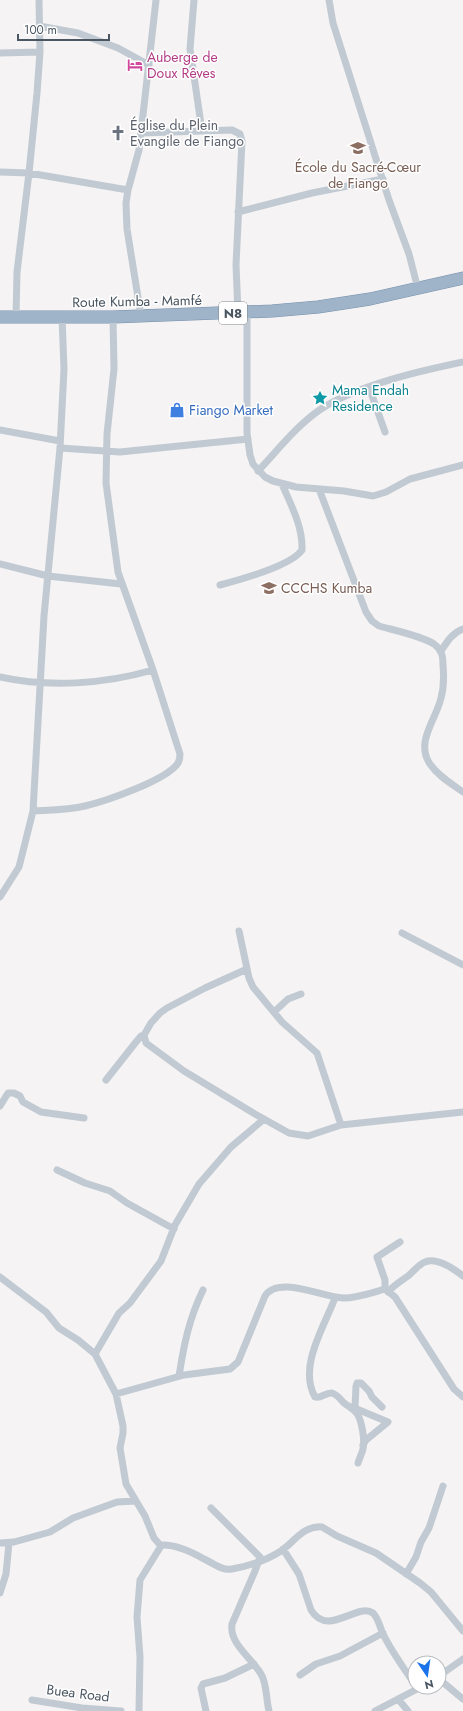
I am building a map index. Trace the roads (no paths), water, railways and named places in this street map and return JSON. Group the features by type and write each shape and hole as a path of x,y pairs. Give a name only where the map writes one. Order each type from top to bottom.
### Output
{"highway":[{"name":"Route Kumba - Mamfé","path":"0,317 113,317 243,313 318,307 370,299 463,278"}],"street":[{"path":"16,317 17,272 30,173 40,52 39,0"},
{"path":"141,316 126,223 126,203 141,133 156,0"},
{"path":"194,0 190,49 202,131"},
{"path":"329,0 334,23 383,179 409,254 418,288"},
{"path":"39,26 78,33 118,48 149,65"},
{"path":"0,53 40,52"},
{"path":"141,133 232,130 240,134 242,141 236,265 243,313 248,439 250,455 253,464 258,470 273,482 296,487 373,496 379,495 410,479 463,465"},
{"path":"0,172 30,173 128,190"},
{"path":"238,212 312,193 383,179"},
{"path":"0,897 19,867 33,811 39,683 60,444 64,369 62,317"},
{"path":"33,811 69,809 103,801 150,782 165,774 178,763 180,754 153,670 121,584 118,572 106,483 106,451 114,369 113,317"},
{"path":"258,470 306,420 316,412 334,402 369,387 430,369 463,362"},
{"path":"369,387 384,432"},
{"path":"0,430 60,444 120,452 248,439"},
{"path":"220,585 255,574 293,559 302,550 302,541 298,521 282,484"},
{"path":"319,489 348,568 366,612 372,621 379,626 432,643 441,651 444,670 444,687 441,700 425,738 426,754 430,764 438,773 463,792"},
{"path":"0,564 48,576 121,584"},
{"path":"441,651 449,638 463,629"},
{"path":"0,677 39,683 100,680 124,677 153,670"},
{"path":"239,931 247,968 253,987 291,1031 314,1050 320,1058 342,1125"},
{"path":"402,934 463,965"},
{"path":"106,1080 141,1036 144,1035 151,1023 160,1013 205,988 247,968"},
{"path":"274,1012 288,999 301,994"},
{"path":"144,1035 146,1043 149,1046 184,1071 289,1133 308,1136 342,1125 463,1112"},
{"path":"0,1106 8,1094 14,1093 20,1096 24,1102 41,1112 84,1118"},
{"path":"95,1354 119,1313 130,1302 161,1261 174,1229 204,1178 240,1139 264,1119"},
{"path":"57,1170 85,1183 110,1191 128,1204 174,1229"},
{"path":"400,1242 377,1257 385,1280 386,1290 395,1297 454,1388 463,1397"},
{"path":"116,1394 179,1376 230,1370 238,1362 264,1296 273,1288 287,1287 335,1298 356,1297 386,1290 407,1277 425,1262 434,1261 453,1268 463,1276"},
{"path":"0,1277 46,1312 64,1332 78,1340 95,1354 116,1394 124,1433 120,1448 126,1484 145,1516 154,1538 161,1545"},
{"path":"179,1376 193,1309 203,1290"},
{"path":"335,1298 312,1356 309,1377 315,1397 319,1398 329,1393 334,1394 352,1407 388,1422 366,1440 358,1463"},
{"path":"363,1445 360,1423 352,1407 356,1386 358,1383 361,1383 382,1407"},
{"path":"406,1574 416,1557 420,1542 429,1528 443,1486"},
{"path":"0,1543 9,1543 50,1532 72,1518 117,1502 135,1501"},
{"path":"211,1508 259,1556 260,1560 231,1628 233,1636 263,1676 269,1711"},
{"path":"161,1545 169,1544 197,1555 223,1569 232,1569 259,1562 283,1550 304,1532 322,1527 337,1536 376,1553 420,1583 430,1592 463,1631"},
{"path":"0,1593 6,1574 9,1543"},
{"path":"139,1711 140,1656 137,1617 139,1586 141,1578 161,1548 161,1545"},
{"path":"283,1550 299,1574 310,1610 314,1615 324,1621 330,1621 369,1612 376,1617 383,1633 407,1671"},
{"path":"300,1675 316,1664 340,1656 383,1633"},
{"path":"447,1671 463,1658"},
{"path":"206,1711 201,1688 203,1684 226,1678 254,1664"},
{"path":"447,1685 463,1699"},
{"path":"375,1711 407,1693"},
{"path":"398,1699 408,1711"},
{"name":"Buea Road","path":"32,1700 88,1709 121,1711"}],"place":[{"name":"Auberge de Doux Rêves","path":"135,65"},
{"name":"Église du Plein Evangile de Fiango","path":"118,133"},
{"name":"École du Sacré-Cœur de Fiango","path":"358,148"},
{"name":"Mama Endah Residence","path":"320,398"},
{"name":"Fiango Market","path":"177,410"},
{"name":"CCCHS Kumba","path":"269,588"}]}
